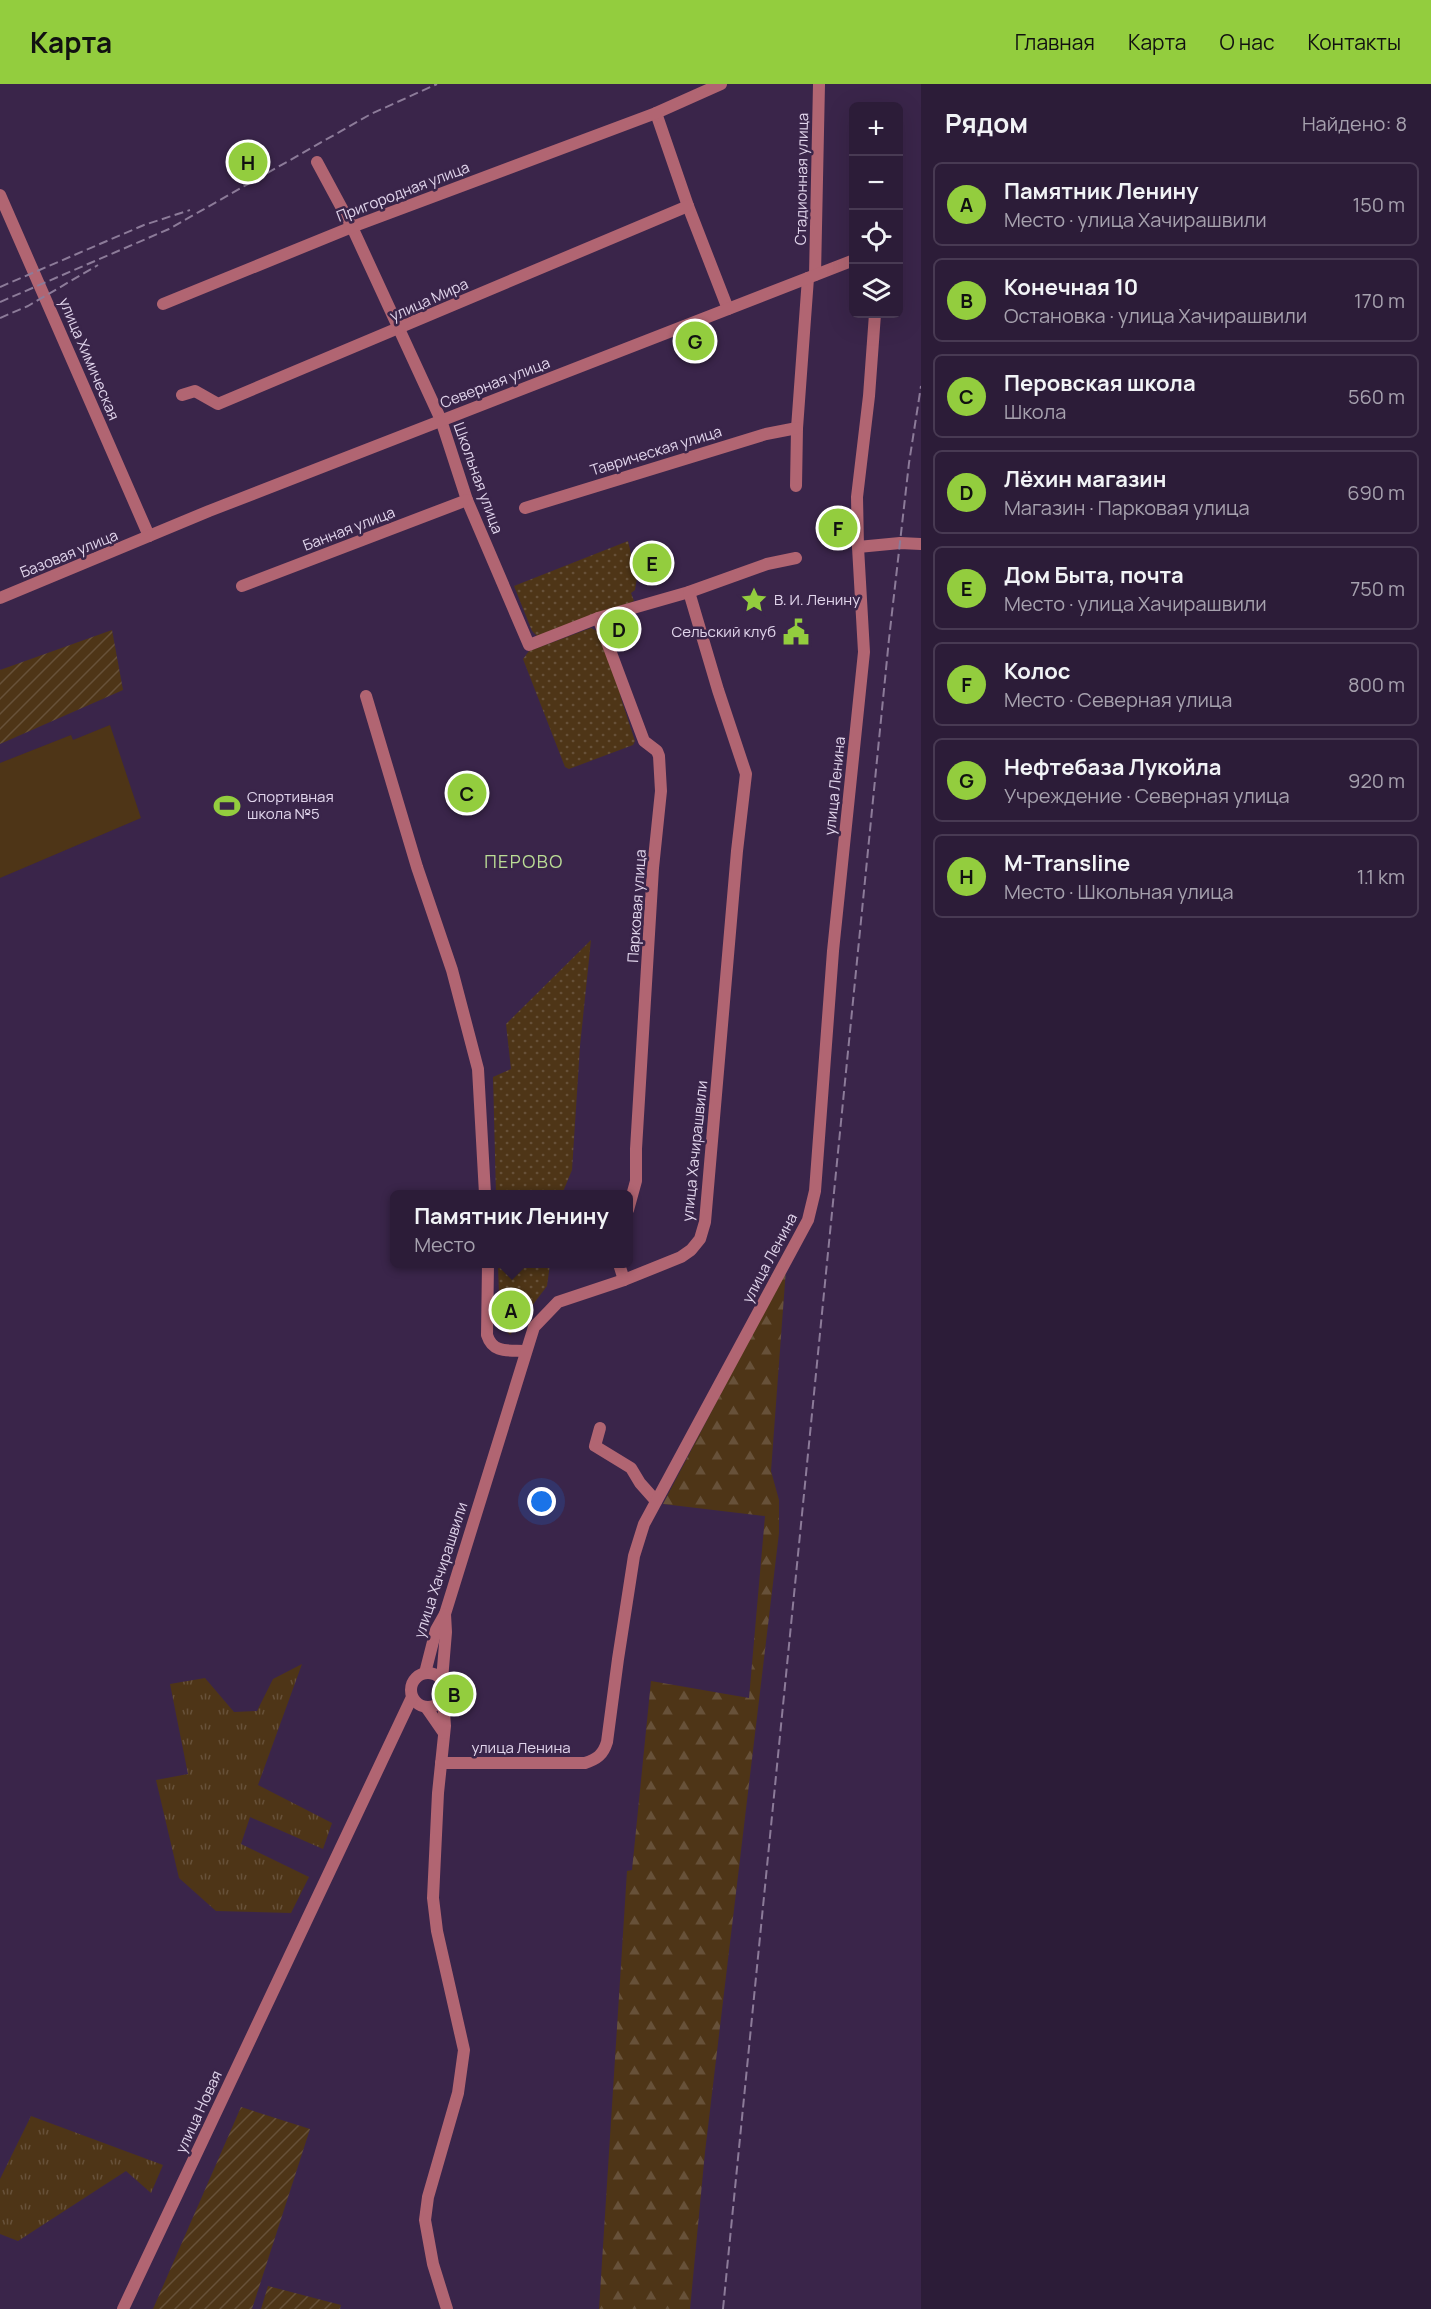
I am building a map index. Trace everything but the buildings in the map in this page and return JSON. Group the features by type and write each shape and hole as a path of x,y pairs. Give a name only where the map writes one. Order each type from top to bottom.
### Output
{"street":[{"path":"721,84 656,112 688,206 728,309"},
{"name":"Стадионная улица","path":"796,486 797,428 812,276 819,84"},
{"name":"Пригородная улица","path":"163,304 352,227 656,112"},
{"name":"Школьная улица","path":"317,162 352,227 441,420 467,500 529,645 598,618"},
{"name":"улица Химическая","path":"0,195 149,536"},
{"name":"улица Мира","path":"182,395 195,391 218,404 688,206"},
{"name":"Северная улица","path":"149,536 849,262"},
{"path":"875,318 869,396 857,497 858,547 900,543 921,544"},
{"name":"Таврическая улица","path":"525,508 766,434 797,428"},
{"name":"Банная улица","path":"242,586 467,500"},
{"name":"Базовая улица","path":"0,598 149,536"},
{"name":"улица Ленина","path":"441,1763 585,1763 593,1761 603,1753 607,1742 634,1556 644,1524 808,1220 815,1191 833,951 864,652 858,547"},
{"path":"598,618 689,592 767,564 796,558"},
{"name":"улица Хачирашвили","path":"425,1673 436,1630 445,1614 534,1327 558,1302 624,1280 681,1257 700,1239 705,1222 736,851 746,774 689,592"},
{"name":"Парковая улица","path":"598,618 644,741 657,751 659,756 661,791 653,868 636,1182 633,1192"},
{"path":"366,696 417,867 452,970 478,1069 485,1190"},
{"path":"488,1268 487,1335 490,1344 496,1349 525,1351"},
{"path":"620,1268 624,1280"},
{"path":"600,1428 595,1446 631,1468 640,1483 656,1501"},
{"path":"445,1614 446,1632 442,1680 446,1690 443,1699 444,1733 434,1898 436,1931 464,2050 458,2093 428,2197 424,2220 433,2264 447,2309"},
{"path":"442,1680 432,1673 425,1673 413,1683 419,1703 444,1733"},
{"path":"419,1703 432,1706 443,1699"},
{"name":"улица Новая","path":"123,2309 404,1716 419,1703"}],"green space":[{"path":"628,541 637,578 635,590 631,593 634,601 539,638 532,631 514,586"},
{"path":"591,628 597,631 622,689 620,695 635,741 633,745 569,769 565,767 523,659 529,651"},
{"path":"112,630 123,690 0,744 0,670"},
{"path":"110,725 141,818 0,878 0,763 71,735 73,740"},
{"path":"591,940 580,1046 572,1170 564,1190 496,1190 493,1077 511,1069 506,1024"},
{"path":"498,1268 549,1268 547,1286 510,1335 500,1325"},
{"path":"786,1269 771,1471 779,1500 779,1533 705,2152 690,2309 599,2309 627,1871 632,1870 651,1681 749,1698 765,1516 663,1504"},
{"path":"302,1664 258,1785 332,1823 323,1849 250,1817 241,1844 309,1877 291,1913 216,1911 179,1878 156,1780 188,1774 170,1684 205,1678 234,1712 257,1711 273,1679"},
{"path":"241,2107 310,2129 252,2309 153,2309"},
{"path":"31,2116 163,2165 151,2193 126,2171 18,2241 0,2234 0,2179"},
{"path":"268,2286 341,2305 340,2309 261,2309"}],"railway":[{"path":"0,302 169,229 371,114 437,84"},
{"path":"0,287 144,225 190,210"},
{"path":"0,318 28,306 98,265"},
{"path":"723,2309 889,639 909,463 921,386"}],"place":[{"name":"M-Transline","path":"248,162"},
{"name":"Нефтебаза Лукойла","path":"695,341"},
{"name":"Колос","path":"838,528"},
{"name":"Дом Быта, почта","path":"652,563"},
{"name":"В. И. Ленину","path":"754,600"},
{"name":"Лёхин магазин","path":"619,629"},
{"name":"Сельский клуб","path":"796,632"},
{"name":"Перовская школа","path":"467,793"},
{"name":"Спортивная школа №5","path":"227,806"},
{"name":"Памятник Ленину","path":"511,1310"},
{"name":"Конечная 10","path":"454,1694"}],"district":[{"name":"ПЕРОВО","path":"524,862"}]}
